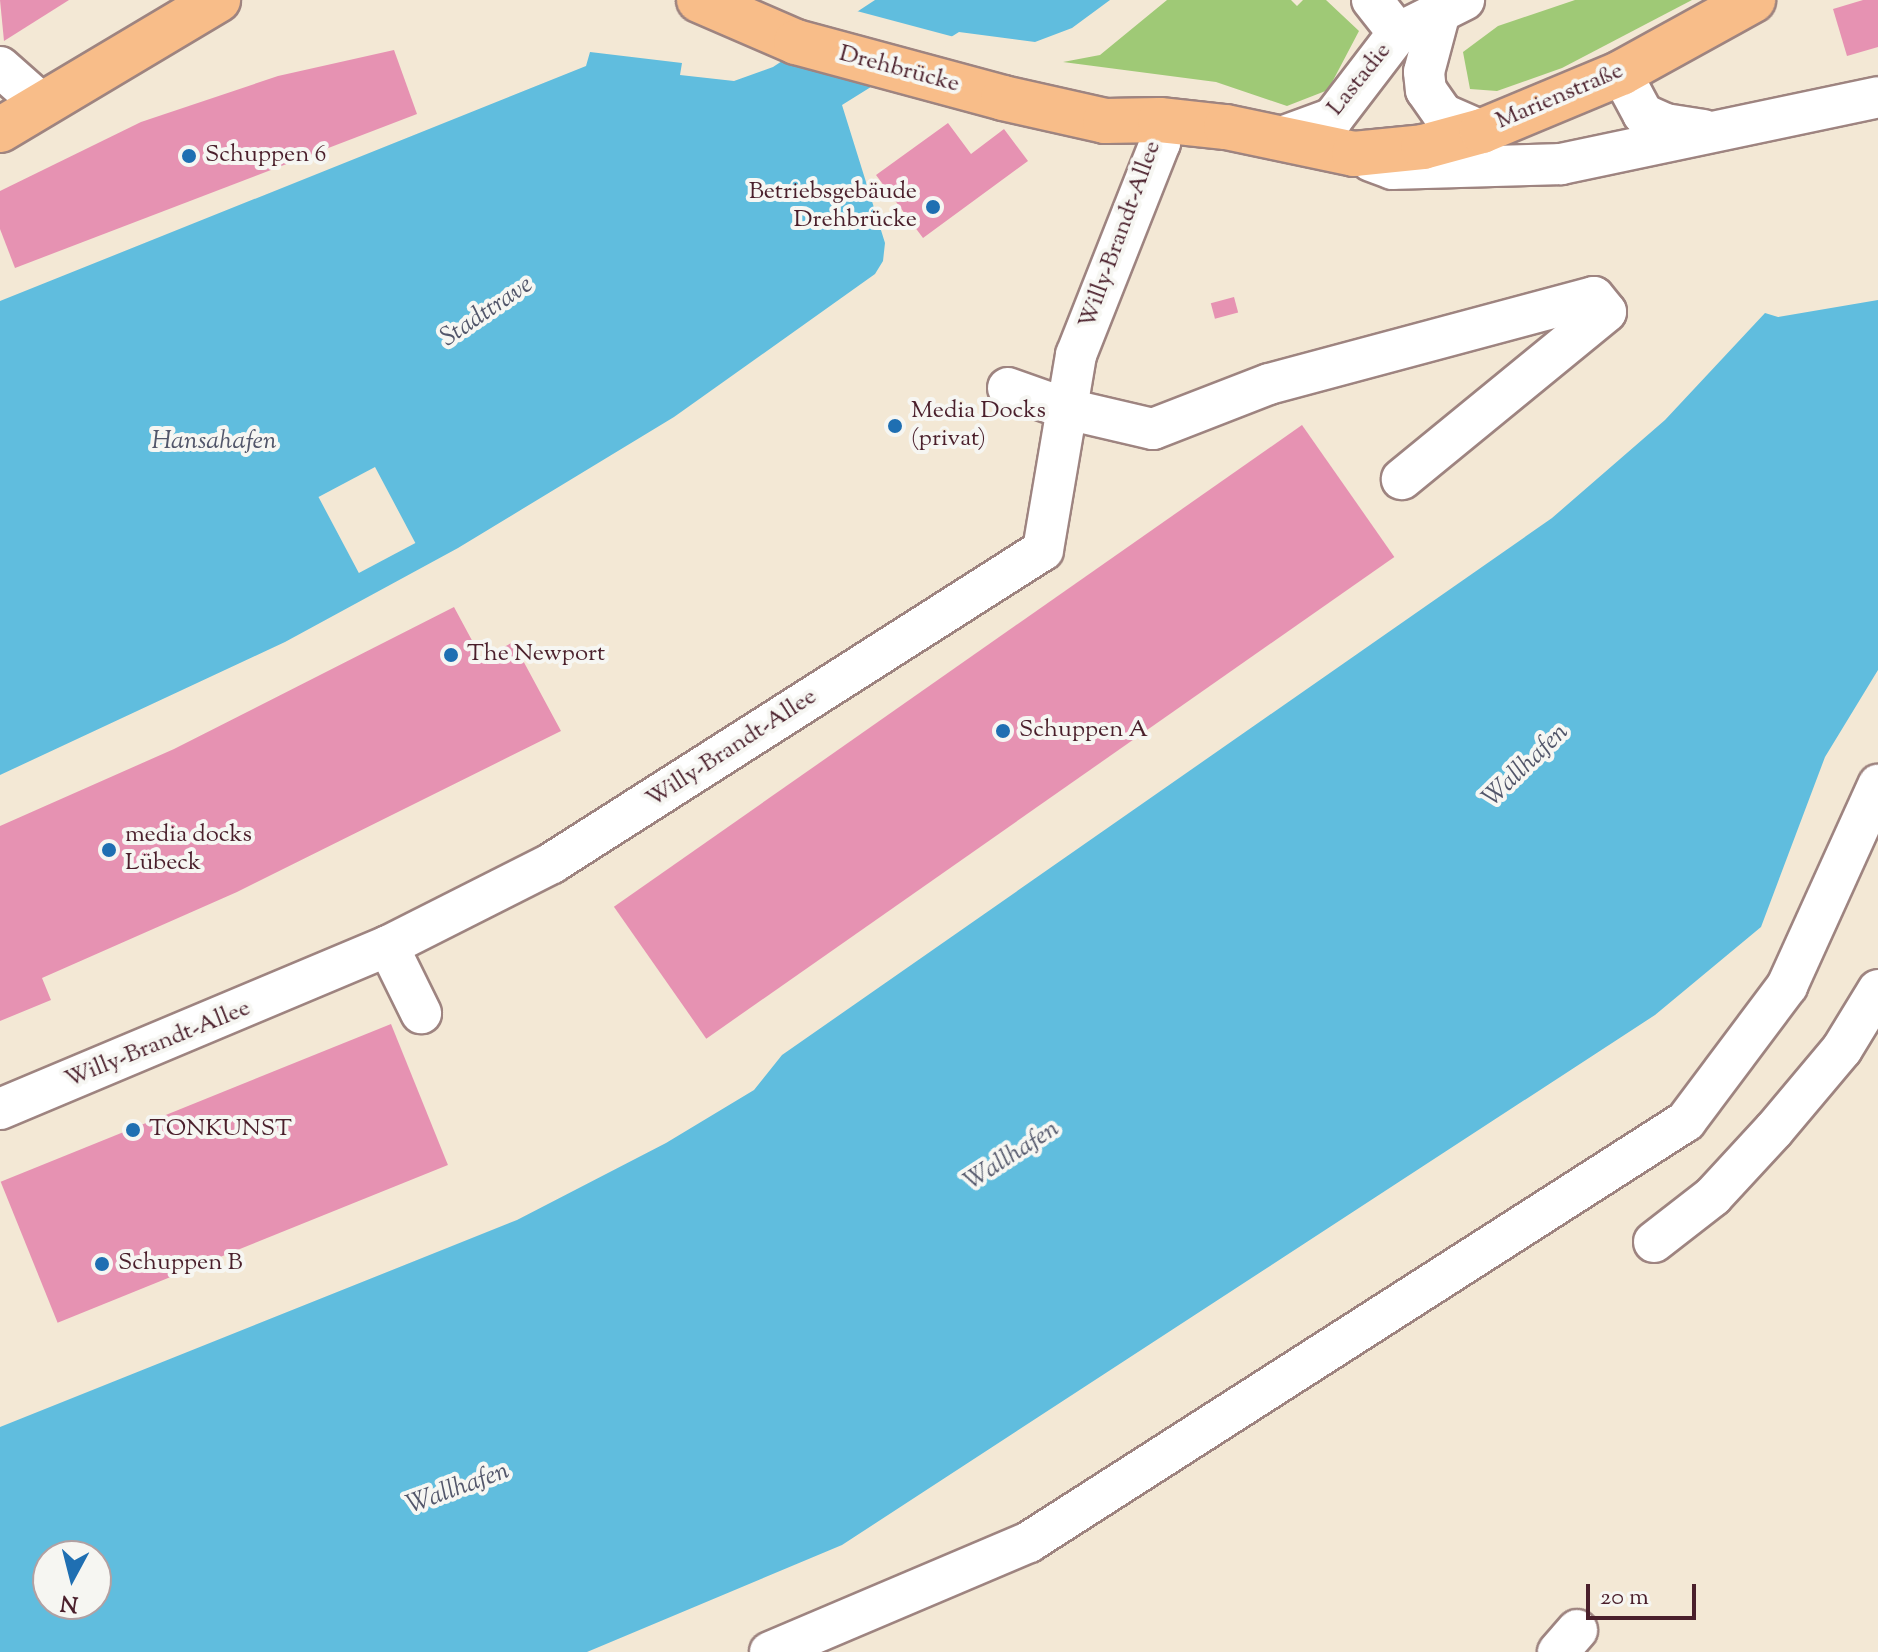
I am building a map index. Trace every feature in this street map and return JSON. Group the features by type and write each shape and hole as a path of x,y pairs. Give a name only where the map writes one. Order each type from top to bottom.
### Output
{"main road":[{"path":"0,130 218,0"},
{"name":"Drehbrücke","path":"699,0 808,33 1014,88"},
{"name":"Marienstraße","path":"1354,154 1423,147 1482,131 1621,73 1753,0"},
{"name":"Willy-Brandt-Allee","path":"1014,88 1160,120 1354,154"}],"street":[{"path":"1372,0 1398,33"},
{"name":"Lastadie","path":"1276,139 1333,118 1398,33 1452,6"},
{"name":"Lastadie","path":"1452,6 1424,72 1426,90 1443,114 1482,131"},
{"path":"0,67 43,105"},
{"name":"Willy-Brandt-Allee","path":"1621,73 1643,114 1665,124 1716,131"},
{"name":"Willy-Brandt-Allee","path":"1354,154 1393,169 1561,164 1878,97"},
{"name":"Willy-Brandt-Allee","path":"0,1109 388,946 552,863 776,710 1043,550 1076,355 1160,143 1160,120"},
{"path":"1008,388 1067,409 1153,429 1269,384 1594,297 1606,312 1402,479"},
{"path":"770,1652 1029,1542 1686,1121 1787,986 1878,785"},
{"path":"388,946 421,1013"},
{"path":"1654,1242 1713,1196 1774,1130 1842,1049 1878,990"}],"green space":[{"path":"1167,0 1291,0 1297,6 1303,0 1326,0 1359,31 1328,90 1287,106 1216,82 1063,62 1100,55"},
{"path":"1575,0 1692,0 1562,68 1497,91 1470,89 1463,52 1498,26"}],"water":[{"name":"Hansahafen","path":"875,0 1110,0 1072,28 1035,42 959,32 842,105 885,243 883,261 875,274 674,417 458,548 285,642 0,775 0,301 586,66 590,52 682,63 680,75 734,81 773,67"},
{"name":"Wallhafen","path":"1878,300 1878,670 1825,757 1761,927 1655,1015 842,1545 587,1652 0,1652 0,1427 517,1220 666,1143 754,1090 782,1055 1552,518 1665,420 1765,313 1778,317"}],"pier":[{"path":"853,10 958,38 879,88 777,60"},
{"path":"375,467 415,543 359,573 318,497"}],"building":[{"path":"0,0 69,0 4,41"},
{"path":"1863,0 1878,0 1878,47 1847,56 1833,9"},
{"name":"Schuppen 6","path":"394,50 417,114 15,268 0,229 0,191 141,122 278,76"},
{"name":"Betriebsgebäude Drehbrücke","path":"948,123 971,154 1004,129 1028,161 923,238 876,175"},
{"path":"1234,297 1238,312 1215,319 1211,303"},
{"name":"Schuppen A","path":"1302,425 1394,557 706,1039 614,907"},
{"path":"454,607 482,659 513,642 561,731 237,892 42,978 51,1000 0,1021 0,826 174,749"},
{"name":"Schuppen B","path":"391,1024 448,1165 58,1323 1,1182"}],"place":[{"name":"Schuppen 6","path":"189,156"},
{"name":"Betriebsgebäude Drehbrücke","path":"933,207"},
{"name":"Media Docks (privat)","path":"895,426"},
{"name":"The Newport","path":"451,655"},
{"name":"Schuppen A","path":"1003,731"},
{"name":"media docks Lübeck","path":"109,850"},
{"name":"TONKUNST","path":"133,1130"},
{"name":"Schuppen B","path":"102,1264"}],"water label":[{"name":"Stadttrave","path":"487,312"}]}
